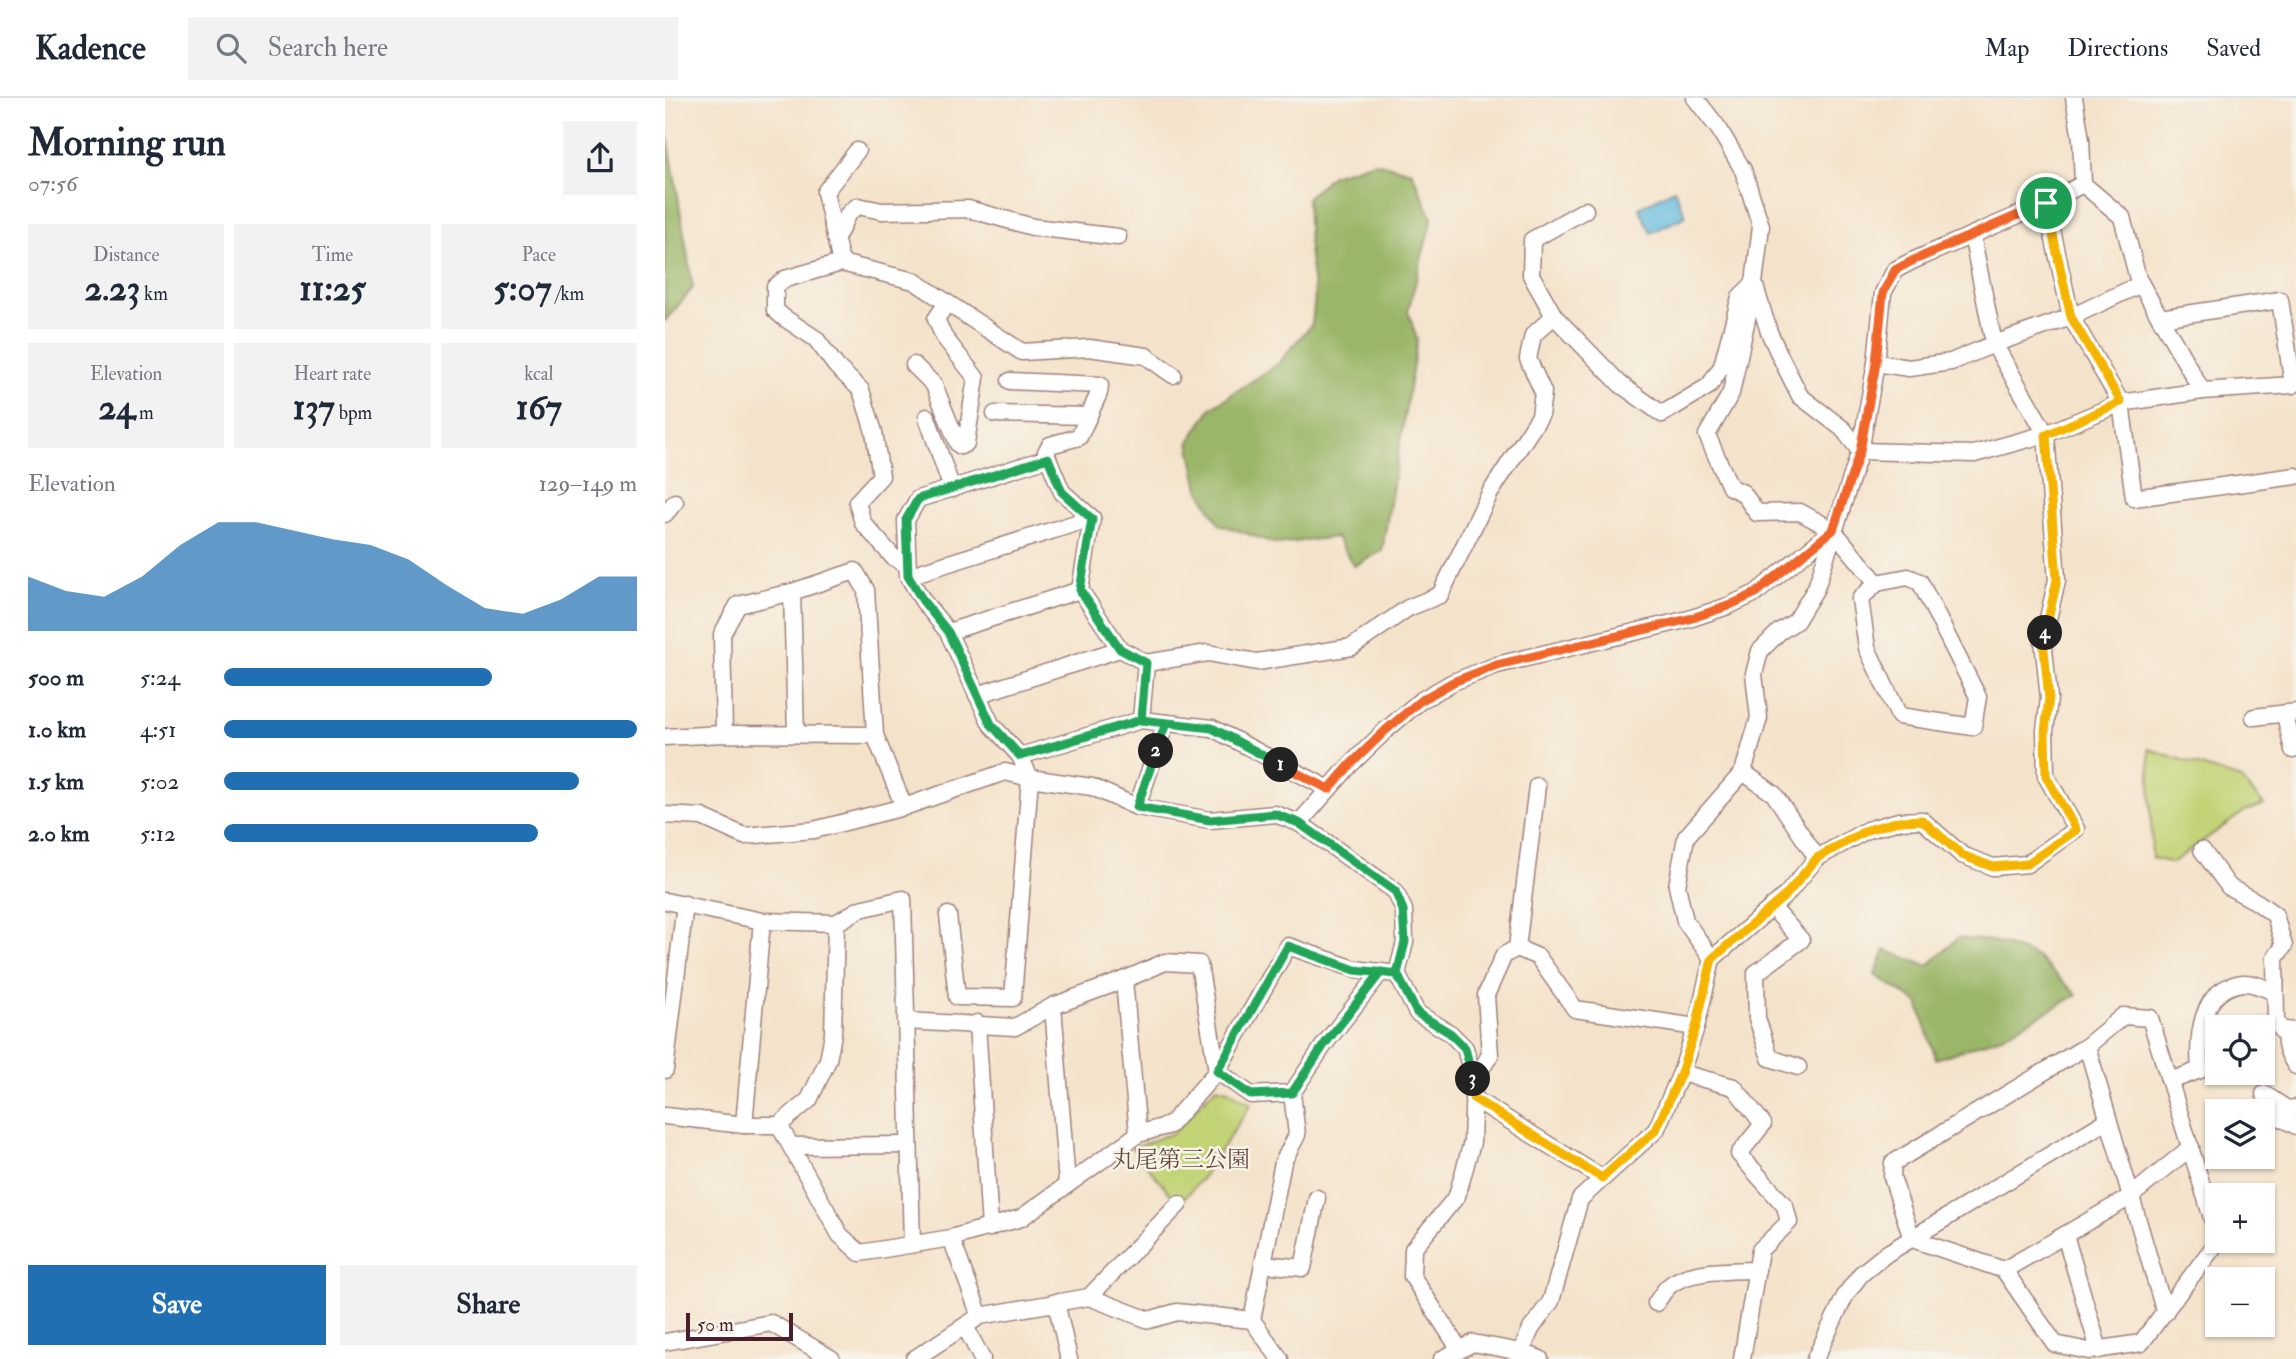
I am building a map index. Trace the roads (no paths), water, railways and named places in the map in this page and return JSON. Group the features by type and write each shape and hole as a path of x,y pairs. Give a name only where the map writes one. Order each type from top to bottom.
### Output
{"street":[{"path":"1695,98 1719,129 1744,170 1761,226 1754,283 1731,393 1707,435 1730,487 1743,493 1757,513 1800,512 1833,530 1877,583"},
{"path":"2074,98 2081,139 2083,184 2122,217 2141,284 2202,391"},
{"path":"841,263 825,192 857,150"},
{"path":"1712,959 1685,921 1677,886 1686,837 1743,772 1759,718 1754,674 1760,651 1779,632 1796,621 1816,589 1860,451 1876,363 1883,293 1895,270 2083,184"},
{"path":"2046,203 2071,317 2121,402 2134,498 2296,476"},
{"path":"835,238 847,213 858,205 882,211 968,209 1033,227 1118,237"},
{"path":"1585,210 1532,240 1531,275 1555,316 1620,384 1662,414 1709,386 1723,366 1740,297 1754,283"},
{"path":"1521,1352 1531,1329 1551,1301 1580,1199 1656,1130 1681,1073 1696,1027 1712,959 1786,895 1817,858 1867,830 1899,821 1922,820 1962,855 1993,867 2027,864 2076,830 2046,776 2045,731 2049,698 2043,640 2057,580 2046,435 1994,344 1972,235"},
{"path":"948,915 957,997 1013,998 1030,778 1020,756 991,724 948,632 923,601 907,570 863,523 857,502 881,476 874,432 861,390 836,366 816,339 775,310 775,287 785,279 841,263 914,281 1022,352 1089,348 1146,356 1173,375"},
{"path":"1754,283 1769,332 1800,396 1843,429 1860,451"},
{"path":"1876,363 1909,368 1951,362 2071,317 2141,284"},
{"path":"1860,451 1974,454 2046,435 2121,402 2202,391 2293,385 2280,300 2160,318"},
{"path":"913,365 934,386 958,444 961,446 966,443 976,378 944,337 936,319 947,303"},
{"path":"1092,519 1080,590 1120,649 1146,663 1208,653 1258,662 1352,647 1408,608 1440,595 1490,493 1540,416 1543,392 1528,359 1533,335 1555,316"},
{"path":"1010,382 1100,385 1079,437 1050,445 1047,452 1062,492 1092,519"},
{"path":"995,414 1089,416"},
{"path":"927,417 952,489"},
{"path":"907,570 906,520 918,499 1048,458"},
{"path":"907,570 1092,519"},
{"path":"1299,823 1350,765 1403,716 1420,701 1453,682 1497,665 1689,619 1728,606 1756,593 1833,530"},
{"path":"724,734 722,634 738,604 792,592 855,571 866,590 875,735 904,807"},
{"path":"1907,577 1920,583 1978,697 1973,727 1899,716 1867,648 1860,599 1877,583 1907,577"},
{"path":"948,632 1080,590"},
{"path":"792,592 796,734"},
{"path":"977,695 1120,649"},
{"path":"1141,720 1146,663"},
{"path":"2253,717 2291,713 2293,750"},
{"path":"1020,756 1141,720 1212,728 1329,789"},
{"path":"1137,807 1166,723"},
{"path":"665,737 724,734 875,735"},
{"path":"665,815 702,817 744,836 814,830 904,807 1005,772 1092,787 1137,807 1210,820 1275,814 1299,823 1395,891 1403,910 1405,942 1389,973 1324,1045 1292,1093 1297,1135 1283,1162 1252,1320 1280,1359"},
{"path":"1743,772 1774,794 1817,858"},
{"path":"1517,948 1537,786"},
{"path":"2202,850 2229,887 2275,915 2284,946 2275,958 2276,1021 2281,1030 2291,1031 2284,1042 2296,1066"},
{"path":"665,901 762,921 836,923 860,909 903,899 912,1244"},
{"path":"665,1070 671,965 685,904"},
{"path":"1772,907 1801,940 1756,973 1757,1018 1770,1058 1798,1067"},
{"path":"744,1125 762,921"},
{"path":"665,1116 744,1125 779,1125 809,1100 828,1060 832,1034 836,923"},
{"path":"779,1125 840,1235 860,1253 951,1238 1021,1218 1138,1134 1170,1125 1217,1071 1288,946 1355,970 1389,973 1417,1013 1450,1033 1465,1048 1474,1081 1472,1142 1457,1196 1413,1249 1412,1276 1460,1350"},
{"path":"1517,948 1538,957 1575,1009 1696,1027"},
{"path":"1474,1081 1490,1055 1486,996 1504,955 1517,948"},
{"path":"906,1021 1015,1027 1053,1006 1165,962 1199,964 1217,1071 1251,1095 1292,1093"},
{"path":"1124,980 1138,1134"},
{"path":"2170,1081 2200,1070 2198,1048 2211,999 2226,988 2244,982 2274,992"},
{"path":"1053,1006 1067,1184"},
{"path":"1912,1238 1892,1177 1893,1163 2087,1046 2123,1016 2150,1018 2205,1194"},
{"path":"977,1023 990,1228"},
{"path":"2087,1046 2165,1313"},
{"path":"1681,1073 1734,1087 1763,1124 1739,1154 1785,1206 1789,1222 1760,1250 1742,1359"},
{"path":"2264,1094 2287,1109 2296,1108"},
{"path":"1473,1098 1602,1178"},
{"path":"1815,1359 1846,1294 1861,1274 1886,1254 2108,1120"},
{"path":"791,1146 909,1145"},
{"path":"2004,1270 2130,1196 2191,1147"},
{"path":"1263,1264 1303,1268 1317,1198"},
{"path":"1089,1297 1179,1204"},
{"path":"2065,1235 2099,1350"},
{"path":"951,1238 981,1315"},
{"path":"1912,1238 2004,1270 2055,1345 2089,1351 2141,1343 2209,1253"},
{"path":"1655,1303 1669,1286 1684,1278 1726,1271 1756,1270"},
{"path":"914,1359 981,1315 1089,1297 1149,1320 1177,1312 1252,1320"},
{"path":"1056,1302 1069,1359"},
{"path":"665,1342 771,1323 832,1359"},
{"path":"965,1326 982,1359"},
{"path":"1443,1359 1473,1343 1521,1352 1540,1359"}],"water":[{"path":"1674,189 1686,216 1651,233 1639,208"}],"park label":[{"name":"丸尾第三公園","path":"1181,1159"}]}
